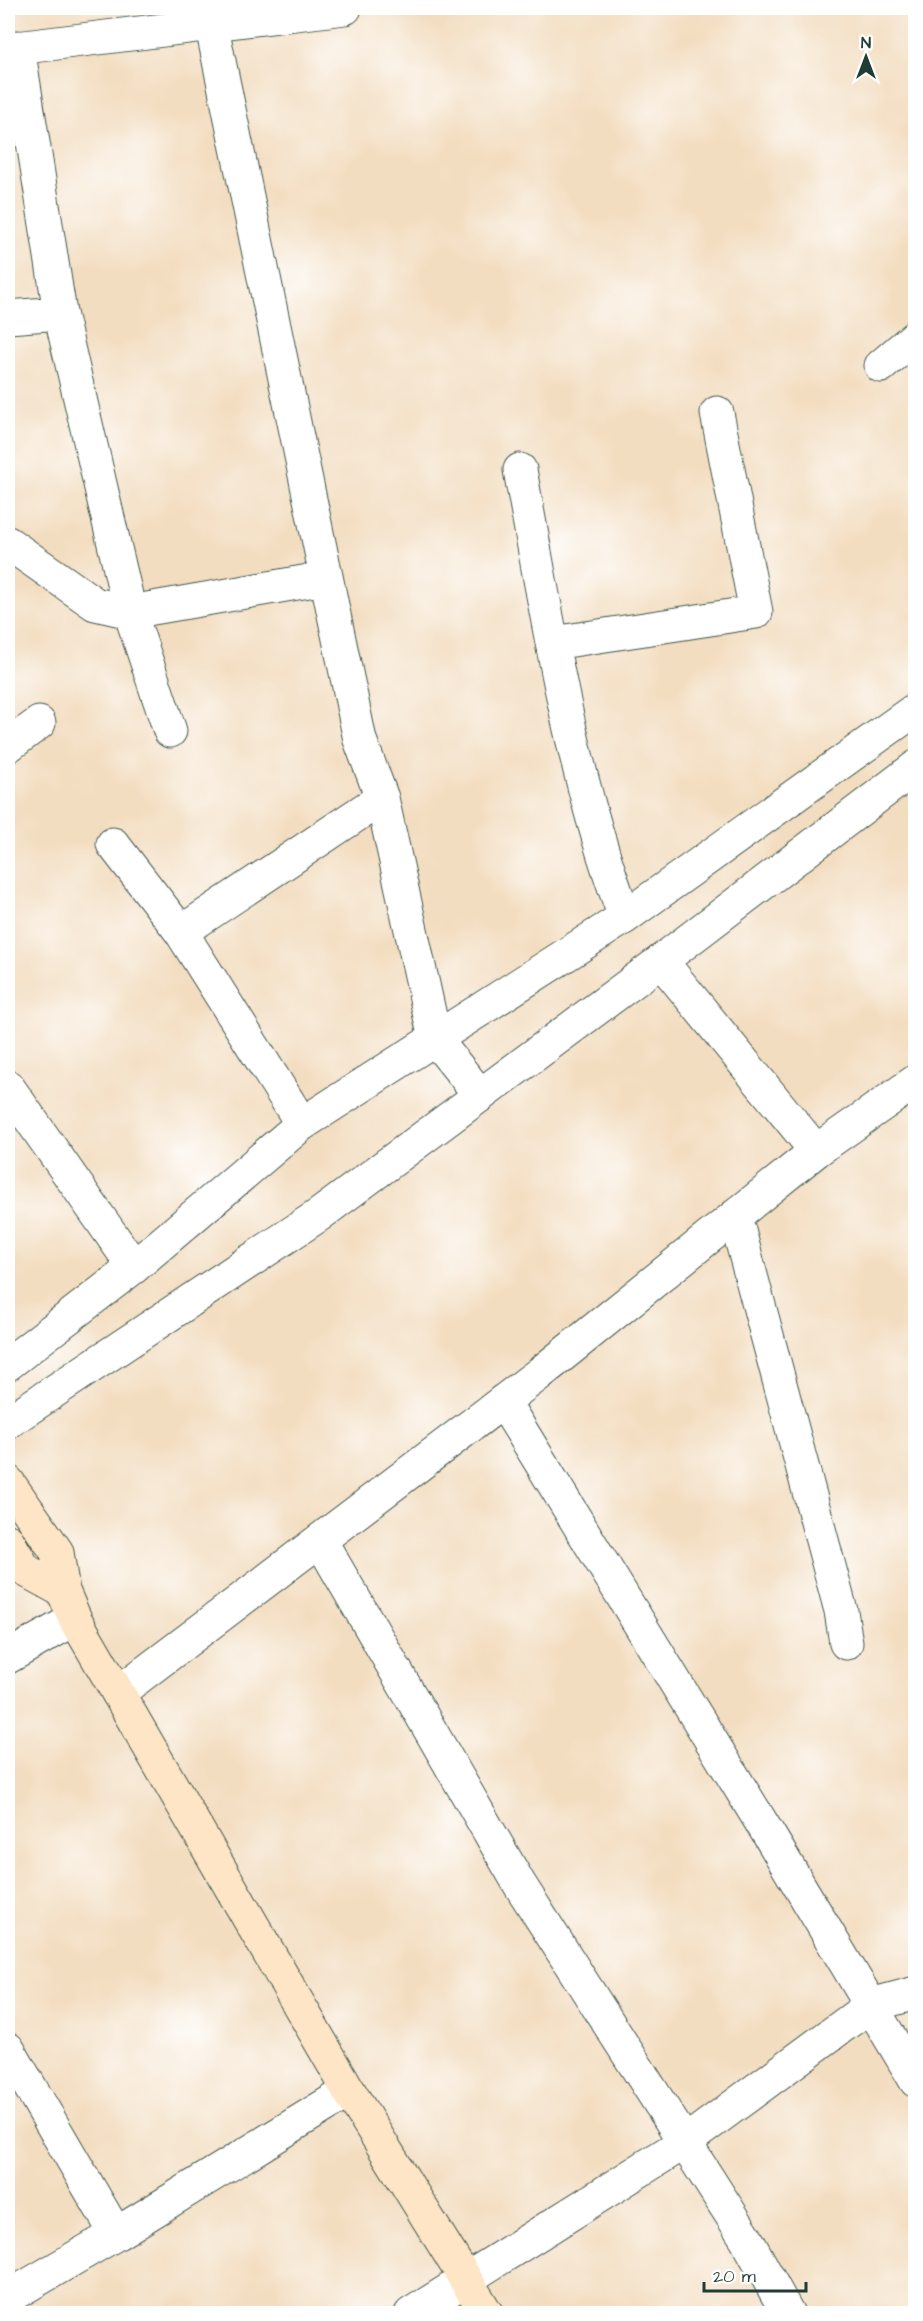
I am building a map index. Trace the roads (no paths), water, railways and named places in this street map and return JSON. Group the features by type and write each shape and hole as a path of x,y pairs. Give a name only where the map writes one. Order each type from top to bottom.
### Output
{"main road":[{"path":"8,1482 57,1552 69,1605 118,1693 348,2091 487,2313"},
{"path":"8,1541 25,1570 69,1605"}],"street":[{"path":"170,731 130,612 60,313 13,48 210,16 345,8"},
{"path":"210,16 360,740 382,798 435,1039 480,1095"},
{"path":"8,317 60,313"},
{"path":"881,366 915,336"},
{"path":"553,643 756,612 717,413"},
{"path":"520,470 553,643 591,819 625,917"},
{"path":"8,543 95,604 130,612 326,579"},
{"path":"8,1364 134,1267 302,1124 625,917 915,710"},
{"path":"8,746 39,723"},
{"path":"8,1422 319,1215 661,961 915,767"},
{"path":"181,932 382,798"},
{"path":"113,844 181,932 302,1124"},
{"path":"661,961 816,1151"},
{"path":"118,1693 503,1401 816,1151 915,1081"},
{"path":"8,1087 134,1267"},
{"path":"735,1216 841,1611 846,1643"},
{"path":"503,1401 769,1835 915,2081"},
{"path":"320,1540 520,1885 746,2238 788,2313"},
{"path":"8,1657 69,1605"},
{"path":"411,2313 685,2142 871,2006 915,1993"},
{"path":"8,2049 116,2234"},
{"path":"8,2297 116,2234 348,2091"}]}
